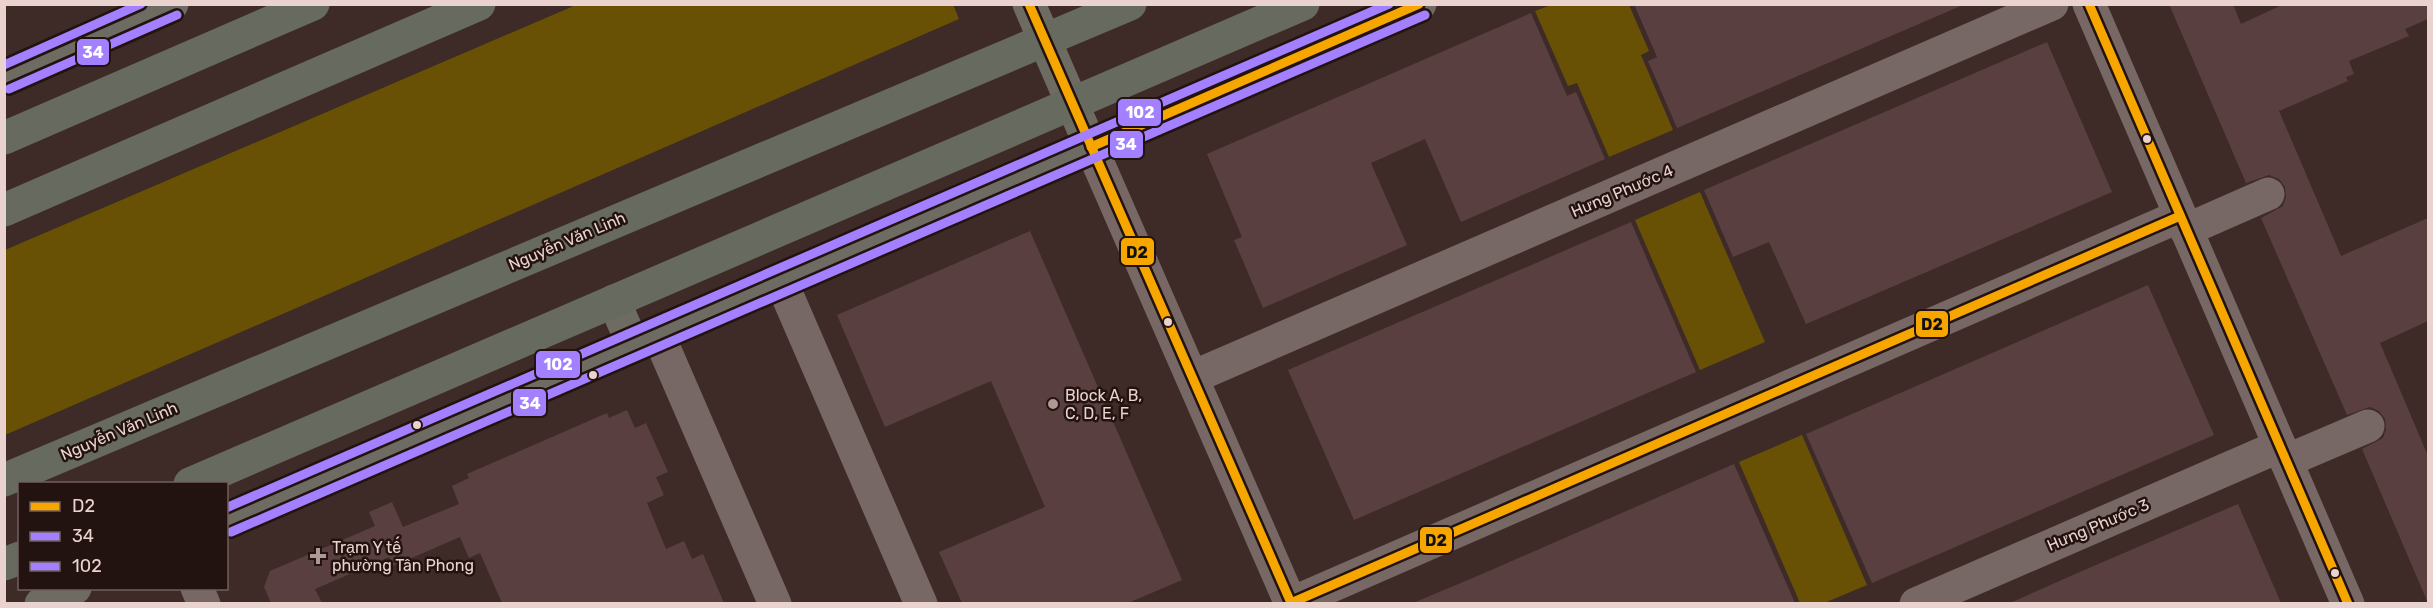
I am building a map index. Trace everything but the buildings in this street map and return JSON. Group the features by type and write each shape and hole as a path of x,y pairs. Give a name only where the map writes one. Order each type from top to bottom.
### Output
{"highway":[{"path":"4,138 313,4"},
{"path":"4,210 479,4"},
{"name":"Nguyễn Văn Linh","path":"4,480 1130,4"},
{"path":"192,482 1303,4"}],"main road":[{"path":"4,78 172,4"},
{"path":"1029,4 1091,147"},
{"path":"228,520 1420,4"},
{"path":"614,301 645,340"},
{"path":"41,603 70,590"}],"street":[{"name":"Hưng Phước 4","path":"1193,377 2052,4"},
{"path":"2089,4 2348,603"},
{"path":"1091,147 1290,603 2183,223 2268,194"},
{"path":"781,281 921,603"},
{"path":"645,340 775,603"},
{"name":"Hưng Phước 3","path":"1916,603 2283,453 2368,426"}],"shaded area":[{"path":"953,4 959,19 5,435 5,250 576,5"},
{"path":"1551,5 1629,5 1649,51 1641,55 1673,130 1609,157 1577,83 1568,86 1535,11"},
{"path":"1700,192 1765,342 1700,370 1635,220"},
{"path":"1802,435 1867,585 1824,603 1800,603 1739,462"}],"transit line":[{"name":"102","path":"4,65 141,4"},
{"name":"D2","path":"1029,4 1291,603 2180,216"},
{"name":"102","path":"228,507 1389,4"},
{"name":"D2","path":"1091,147 1419,4"},
{"name":"D2","path":"2089,4 2348,604"},
{"name":"34","path":"9,89 177,15"},
{"name":"34","path":"231,532 1425,15"}],"place":[{"name":"Block A, B, C, D, E, F","path":"1053,404"},
{"name":"Trạm Y tế phường Tân Phong","path":"318,556"}]}
